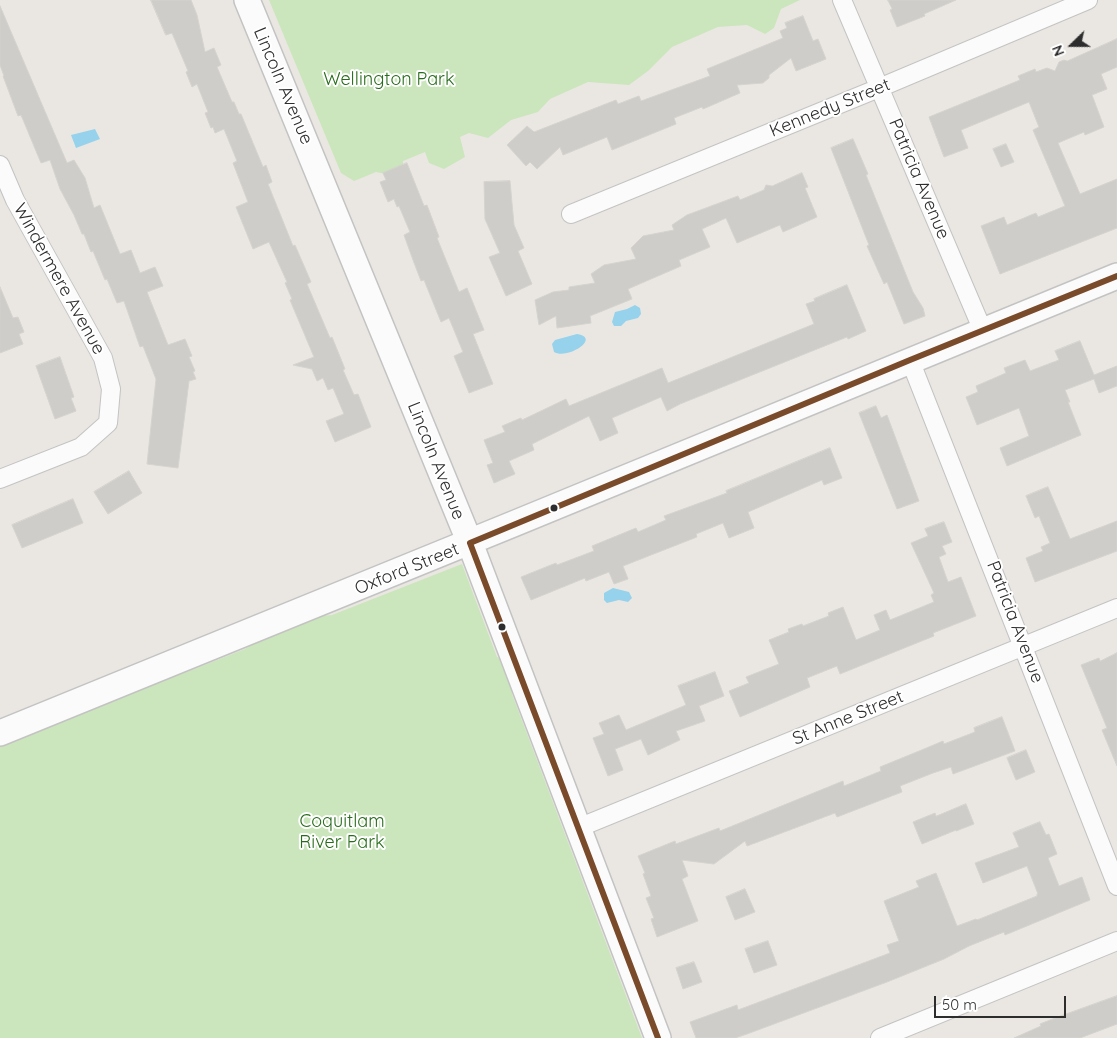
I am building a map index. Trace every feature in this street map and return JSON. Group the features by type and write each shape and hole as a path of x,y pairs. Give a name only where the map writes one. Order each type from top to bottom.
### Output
{"main road":[{"name":"Lincoln Avenue","path":"247,0 470,543 658,1038"},
{"name":"Oxford Street","path":"0,733 470,543 1117,276"}],"street":[{"name":"Patricia Avenue","path":"842,0 983,331"},
{"name":"Kennedy Street","path":"571,214 1088,0"},
{"name":"Windermere Avenue","path":"0,165 15,200 103,358 111,389 108,422 81,447 0,479"},
{"name":"Patricia Avenue","path":"910,360 1117,886"},
{"name":"St Anne Street","path":"578,828 1117,608"},
{"path":"880,1038 1117,941"}],"green space":[{"name":"Wellington Park","path":"269,0 800,0 781,9 774,28 765,34 747,25 718,27 672,47 648,71 629,85 588,82 550,99 538,112 511,120 488,138 469,133 460,137 465,157 444,169 429,163 425,152 403,161 403,168 391,175 376,172 354,181 341,173"},
{"name":"Coquitlam River Park","path":"462,564 497,657 508,662 514,681 512,694 642,1038 0,1038 0,745 155,684 168,672 184,673 245,649 277,629 306,617 332,615"}],"water":[{"path":"95,129 100,139 76,148 71,135"},
{"path":"635,305 640,308 641,314 638,318 626,321 621,326 614,326 612,322 615,312"},
{"path":"577,334 584,336 586,340 580,348 567,353 560,354 554,352 552,344 555,340"},
{"path":"613,588 629,592 632,598 628,602 619,600 607,603 604,600 604,593"}],"building":[{"path":"151,0 191,0 197,15 205,52 214,48 221,65 217,67 232,102 234,102 239,114 241,114 263,167 266,165 272,182 268,184 293,246 295,245 311,282 307,284 330,338 332,337 354,395 358,394 371,427 335,442 326,421 344,414 333,388 328,390 323,378 317,381 312,369 293,365 314,357 290,300 292,299 285,283 287,282 269,242 253,249 236,207 248,202 233,163 237,161 224,129 215,133 213,127 211,128 205,113 208,112 197,84 192,87 186,72 188,71 172,33 166,35"},
{"path":"888,0 956,0 924,14 925,16 897,27"},
{"path":"0,6 67,163 74,160 85,178 94,208 100,205 120,254 131,250 140,273 155,267 163,286 147,292 168,345 185,339 192,356 189,357 196,379 189,381 178,468 147,464 156,379 143,346 140,347 124,301 117,303 93,251 91,252 84,234 82,234 60,189 50,160 41,163 21,115 18,116 0,65"},
{"path":"803,16 813,41 818,39 826,59 796,71 791,58 769,75 769,78 763,83 737,85 740,93 703,109 702,107 674,118 676,124 612,150 607,137 563,155 560,147 537,169 530,162 526,166 507,145 527,126 534,132 616,100 618,104 639,96 641,101 710,76 707,69 783,38 780,31 787,28 785,23"},
{"path":"1117,39 1117,67 1101,74 1107,89 1092,95 1104,127 1085,135 1084,132 1058,143 1080,194 1117,179 1117,228 1000,274 981,226 1004,217 1007,225 1036,213 1038,217 1065,206 1033,130 1039,127 1029,102 961,130 968,148 944,157 929,117 1020,80 1018,76 1035,69 1036,72 1047,68 1055,71 1059,62 1067,61"},
{"path":"853,139 913,292 923,308 925,316 904,324 887,282 884,284 867,246 869,245 831,148"},
{"path":"1006,144 1014,162 1001,167 993,149"},
{"path":"407,163 424,206 427,205 439,237 437,238 459,292 467,288 484,330 473,334 493,384 469,393 454,356 463,352 449,318 441,322 424,280 421,281 413,260 404,235 410,232 399,206 397,207 394,199 388,202 380,182 386,180 383,173"},
{"path":"802,173 808,187 805,188 817,217 783,232 780,225 737,243 726,218 702,229 710,247 679,260 681,266 628,289 632,299 590,316 591,323 557,328 556,316 539,325 535,300 553,292 569,290 569,287 595,283 591,274 604,265 636,259 631,248 643,236 674,230 672,225 687,215 738,196 740,200 764,190 766,185 772,186"},
{"path":"510,181 514,225 524,248 518,251 532,284 506,296 489,257 500,253 485,219 484,182"},
{"path":"847,285 866,331 680,404 667,411 661,397 612,418 618,433 600,441 589,416 532,444 534,450 509,461 515,474 494,483 487,465 493,463 484,440 505,432 502,426 521,418 522,420 566,399 569,406 662,368 668,383 814,324 806,304"},
{"path":"0,287 13,318 18,317 24,332 19,334 23,344 0,353"},
{"path":"1080,341 1094,375 1117,366 1117,386 1099,393 1094,379 1065,390 1081,435 1007,466 1000,448 1029,436 1019,408 977,425 966,397 978,392 976,386 1006,373 1004,368 1025,360 1030,371 1059,360 1055,351"},
{"path":"60,357 74,397 71,398 76,411 55,419 36,366"},
{"path":"876,406 881,418 887,415 919,501 897,509 859,413"},
{"path":"830,448 842,478 824,485 822,480 748,512 754,528 729,538 723,523 696,534 697,537 623,566 628,579 614,584 609,572 586,581 585,578 531,600 521,577 594,551 592,546 636,528 638,532 666,520 664,516 727,493 726,491"},
{"path":"129,471 142,493 108,514 94,492"},
{"path":"1048,487 1070,539 1117,521 1117,551 1035,582 1026,558 1043,551 1041,547 1050,543 1039,516 1035,518 1026,496"},
{"path":"73,499 83,523 22,548 12,525"},
{"path":"944,522 952,542 942,546 946,554 939,557 948,582 961,577 976,616 933,633 934,636 840,674 837,666 807,678 810,687 740,717 729,691 749,683 746,677 779,664 769,640 789,632 788,629 802,624 803,626 829,616 828,613 843,607 856,640 880,630 874,615 886,610 890,620 934,602 931,595 934,593 911,543 928,536 925,529"},
{"path":"1117,653 1117,766 1102,730 1107,728 1081,665 1099,658 1100,661"},
{"path":"715,672 724,696 699,706 705,721 676,731 680,740 648,755 641,739 615,749 623,770 608,776 593,738 604,734 599,723 619,715 626,730 686,705 678,686"},
{"path":"1002,717 1015,751 953,774 951,767 933,773 900,786 902,792 837,817 835,813 747,846 745,841 714,864 682,860 688,876 682,879 698,921 657,937 651,919 654,918 646,898 651,896 638,856 675,841 676,844 719,828 720,831 843,781 844,786 881,771 880,767 943,741 944,744 975,732 974,728"},
{"path":"1026,750 1035,772 1016,780 1007,758"},
{"path":"966,804 974,824 922,844 913,822 935,813 936,816"},
{"path":"1040,822 1046,835 1049,834 1057,854 1048,858 1059,886 1082,877 1090,900 1005,935 1004,932 969,946 944,959 887,982 747,1034 735,1038 696,1038 690,1022 737,1005 738,1010 890,953 887,945 899,941 884,901 919,887 916,881 936,873 957,926 1037,896 1038,894 1027,866 983,883 975,863 1019,847 1013,833"},
{"path":"745,889 755,912 735,920 726,897"},
{"path":"768,941 777,965 754,973 745,949"},
{"path":"694,962 702,982 683,989 676,968"},
{"path":"1117,996 1117,1024 1080,1038 1014,1038 1041,1026 1040,1024"}],"transit line":[{"path":"470,543 1117,276"},
{"path":"470,543 658,1038"}]}
